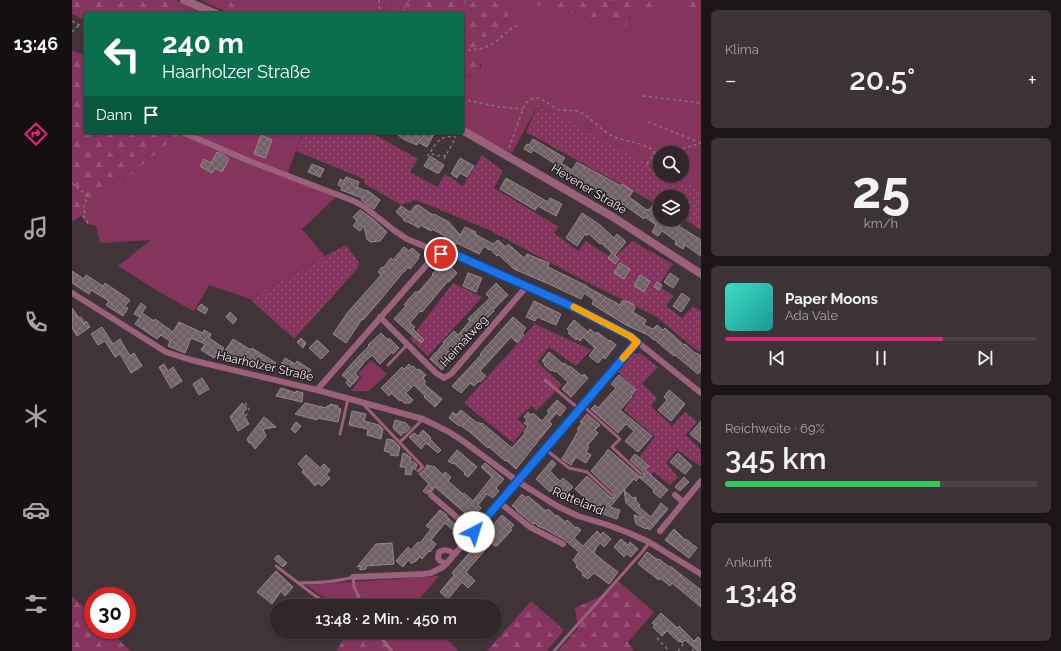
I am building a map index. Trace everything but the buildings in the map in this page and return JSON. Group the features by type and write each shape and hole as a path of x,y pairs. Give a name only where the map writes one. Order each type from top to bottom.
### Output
{"street":[{"path":"184,0 212,12"},
{"name":"Hevener Straße","path":"464,131 612,217 701,274"},
{"path":"187,134 274,171 354,201 366,208 395,231 407,239 424,246 436,256 446,253 456,255 583,312 630,336 701,393"},
{"name":"Haarholzer Straße","path":"72,293 166,352 191,360 317,390 380,317 436,256"},
{"name":"Heimatweg","path":"380,317 436,373 444,378 451,374 527,286"},
{"path":"353,577 423,574 431,573 443,567 637,342"},
{"name":"Rotteland","path":"317,390 423,419 463,441 517,481 557,506 578,516 608,525 649,542 701,574"},
{"path":"660,531 701,481"},
{"path":"431,495 474,532"},
{"path":"675,495 684,502"},
{"path":"499,502 530,527 563,544"},
{"path":"447,563 439,561 439,552 444,550 454,554"}],"lane":[{"path":"388,364 408,344"},
{"path":"545,380 620,439 612,447 641,474"},
{"path":"340,434 349,398"},
{"path":"361,401 423,467 418,471"},
{"path":"401,441 423,419"},
{"path":"545,449 569,468 587,472 612,495"},
{"path":"554,651 643,551 649,542"},
{"path":"276,566 320,599"},
{"path":"299,583 316,583 353,577 354,586 360,599"},
{"path":"382,639 392,651"}],"path":[{"path":"378,0 380,12"},
{"path":"72,21 84,28"},
{"path":"72,32 79,25"},
{"path":"464,52 484,48 494,43 513,27 518,26"},
{"path":"643,96 701,102"},
{"path":"507,156 525,104 530,99 538,98 560,110 581,112 606,132 615,137 633,141 650,147 653,150"},
{"path":"464,99 499,107 523,109"},
{"path":"648,122 701,143"},
{"path":"444,159 458,134"},
{"path":"427,156 437,142 443,138 450,136 456,137"},
{"path":"689,147 701,143"},
{"path":"430,153 437,156 446,156"},
{"path":"646,164 653,155"},
{"path":"72,183 81,191 86,193 87,198 83,209 83,215 88,223"},
{"path":"245,403 249,408 246,416"},
{"path":"657,638 669,651"},
{"path":"678,651 684,643"}],"green space":[{"path":"72,0 168,0 195,12 84,12 84,20 72,14"},
{"path":"168,0 176,0 204,12 195,12"},
{"path":"200,0 392,0 390,12 227,12"},
{"path":"231,0 233,0 262,12 237,12 228,8"},
{"path":"392,0 517,0 492,41 480,56 480,72 478,76 471,77 464,73 464,12 390,12"},
{"path":"517,0 626,26 632,13 659,7 657,0 701,0 701,189 682,182 689,182 689,146 653,146 653,166 538,105 512,153 464,128 464,72 470,77 474,77 481,67 480,56 492,41"},
{"path":"517,0 657,0 660,7 632,13 626,26"},
{"path":"684,0 697,0 701,5 701,21 688,9"},
{"path":"72,50 84,55 84,134 180,134 72,222"},
{"path":"538,105 653,166 653,182 682,182 701,189 701,230 689,222 689,190 653,190 653,202 526,132"},
{"path":"180,134 303,134 286,177 336,197 302,229 325,256 250,299 209,285 194,311 166,296 118,266 151,240 100,243 96,226 87,224 81,216"},
{"path":"303,134 374,134 418,159 410,172 437,187 445,174 463,186 482,155 503,171 494,188 559,227 554,233 578,251 586,241 613,259 632,241 673,264 658,286 674,296 666,306 682,318 693,306 701,311 701,352 695,349 657,317 487,229 416,200 401,205 365,184 364,179 296,151"},
{"path":"346,245 359,263 357,269 294,339 250,299 325,256"},
{"path":"453,283 482,297 428,356 410,339"},
{"path":"535,324 591,350 576,366 549,347 537,362 562,385 536,411 532,406 517,419 526,427 513,443 464,403"},
{"path":"640,353 658,367 642,384 657,398 651,406 672,426 685,412 697,422 686,435 701,450 701,466 677,450 666,463 678,477 670,485 654,472 650,476 644,472 650,465 639,457 655,437 624,410 637,391 617,371 632,354"},
{"path":"371,360 387,374 369,391 351,391 362,377 358,374"},
{"path":"439,576 419,599 326,599 306,585"},
{"path":"618,581 654,612 628,642 634,651 558,651 578,629 575,608 608,593"},
{"path":"72,596 84,607 84,639 118,639 131,651 72,651"},
{"path":"531,601 564,630 547,651 487,651 498,639 502,639 502,634"},
{"path":"344,639 385,639 394,651 336,651"},
{"path":"385,639 446,639 459,651 394,651"}],"waterway":[{"path":"403,12 410,0"},
{"path":"464,4 465,0"}],"slow traffic":[{"path":"574,307 630,336 637,342 623,358"}],"route":[{"path":"441,254 451,253 567,304 630,336 637,342 474,532"}]}
